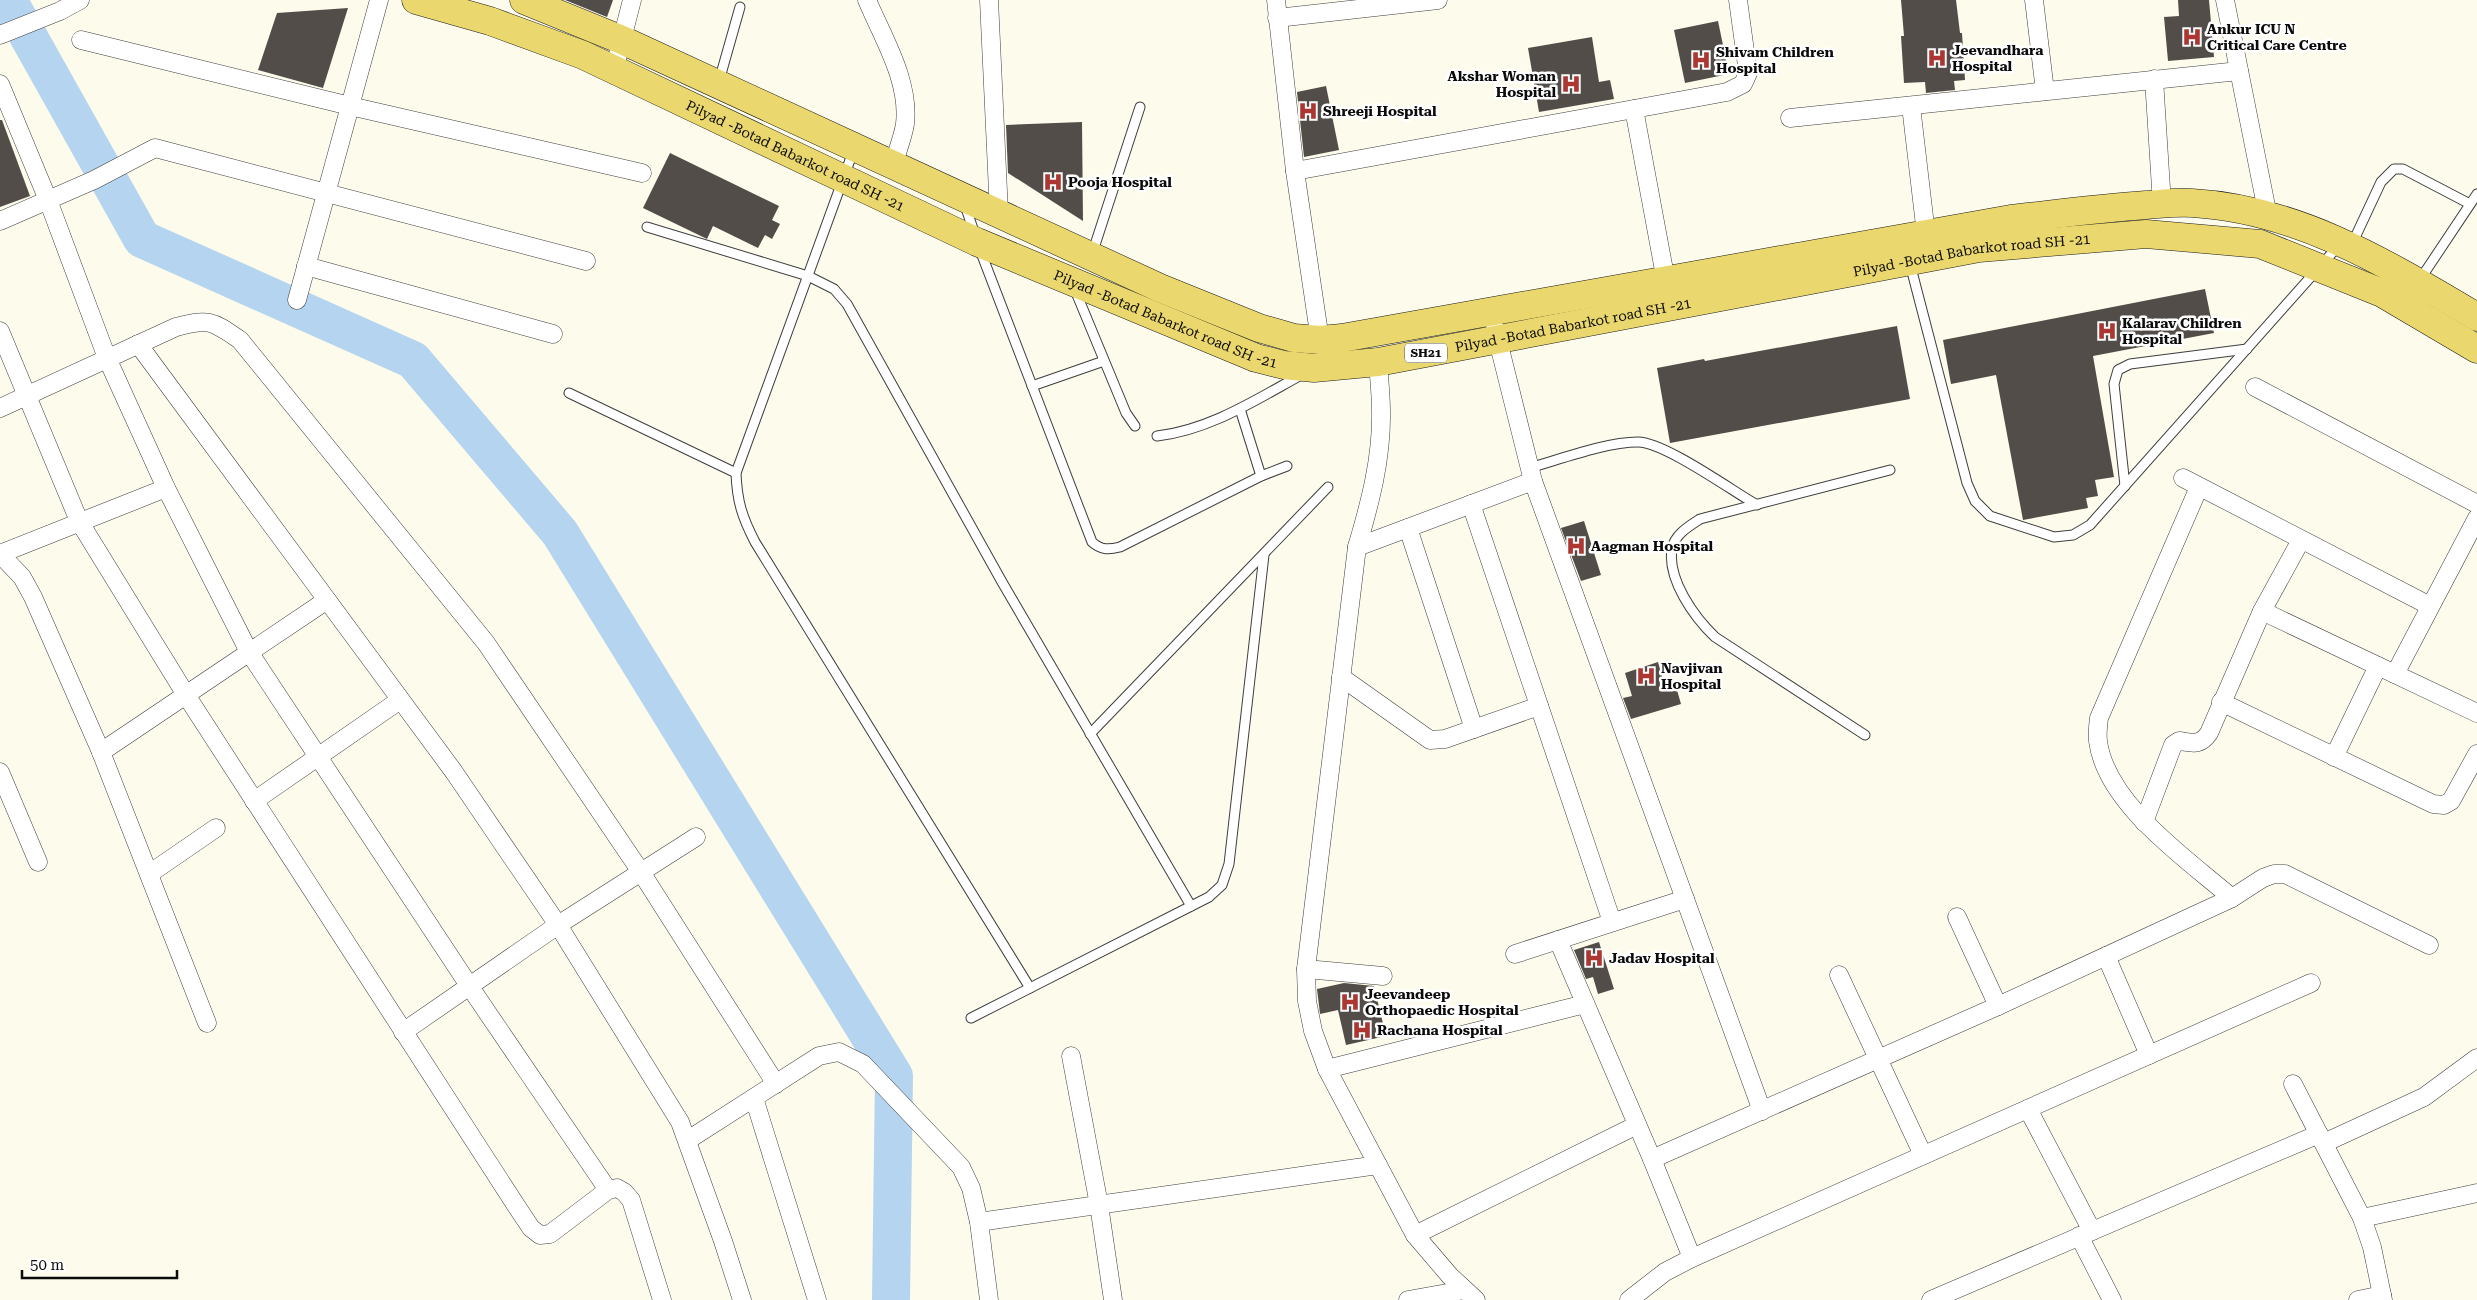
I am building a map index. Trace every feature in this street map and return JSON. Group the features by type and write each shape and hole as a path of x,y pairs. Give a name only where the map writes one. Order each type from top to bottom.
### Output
{"main road":[{"name":"Pilyad -Botad Babarkot road SH -21","path":"416,0 490,21 582,55 977,242 1256,358 1284,365 1314,368 1378,362 1979,248 2146,234 2260,244 2382,294 2477,350"},
{"name":"Pilyad -Botad Babarkot road SH -21","path":"524,0 622,40 1160,288 1260,328 1294,338 1320,340 1492,312 2011,219 2162,204 2191,203 2243,210 2307,226 2419,282 2477,317"}],"street":[{"path":"1,35 60,11 80,0"},
{"path":"297,300 379,0"},
{"path":"614,70 632,0"},
{"path":"867,0 901,80 905,124 893,165"},
{"path":"989,0 999,213"},
{"path":"1276,0 1276,18 1295,171 1320,340"},
{"path":"1276,18 1438,0"},
{"path":"1295,171 1727,92 1742,84 1748,73 1738,0"},
{"path":"2034,0 2045,91"},
{"path":"2225,0 2268,216"},
{"path":"80,40 350,106 642,173"},
{"path":"1790,118 2239,71"},
{"path":"2154,80 2162,204"},
{"path":"0,84 48,200 107,358 166,488 249,652 470,987 608,1190"},
{"path":"1911,106 1926,234"},
{"path":"1634,109 1666,281"},
{"path":"0,221 94,180 141,153 160,148 586,261"},
{"path":"306,266 553,334"},
{"path":"1492,312 1497,340 1531,474 1762,1111"},
{"path":"0,408 176,327 200,320 218,325 240,340 486,643 641,872 776,1084"},
{"path":"0,330 79,521 186,695 531,1228 540,1235 550,1234 608,1190 616,1188 624,1192 631,1200 662,1300"},
{"path":"138,344 454,772 558,925 680,1122 688,1140 742,1300"},
{"path":"1378,362 1381,413 1377,466 1371,500 1357,547 1306,969 1307,1001 1313,1031 1327,1069 1414,1235 1450,1276 1470,1295"},
{"path":"2255,387 2477,504"},
{"path":"1357,547 1471,504 1531,474"},
{"path":"2183,478 2430,606"},
{"path":"2199,487 2099,718 2098,741 2104,766 2117,791 2144,822 2232,898"},
{"path":"166,488 0,554 22,577 33,597 101,752 207,1023"},
{"path":"1471,504 1612,922"},
{"path":"2395,674 2477,518"},
{"path":"1408,528 1474,729"},
{"path":"2144,822 2174,745 2179,741 2196,744 2204,741 2209,733 2262,611 2301,540"},
{"path":"101,752 326,600"},
{"path":"2262,611 2477,713"},
{"path":"2334,757 2378,666"},
{"path":"1341,677 1430,740 1444,739 1539,706"},
{"path":"254,801 400,700"},
{"path":"2221,702 2422,801 2444,805 2451,800 2477,754"},
{"path":"0,772 38,862"},
{"path":"149,874 216,828"},
{"path":"403,1032 558,925 696,837"},
{"path":"1652,1159 1880,1060 1998,1006 2232,898 2263,878 2274,874 2285,874 2428,945"},
{"path":"1515,954 1685,899"},
{"path":"1957,917 1998,1006"},
{"path":"1558,940 1652,1159 1692,1258"},
{"path":"2106,956 2149,1054"},
{"path":"1306,969 1383,976"},
{"path":"1839,975 1923,1155"},
{"path":"1629,1300 1665,1272 1692,1258 2310,983"},
{"path":"1327,1069 1584,1004"},
{"path":"688,1140 819,1056 839,1052 863,1064 912,1113 960,1167 970,1188 979,1222 988,1300"},
{"path":"1071,1056 1099,1205 1113,1300"},
{"path":"1930,1300 2086,1233 2424,1097 2477,1058"},
{"path":"2446,1080 2477,1073"},
{"path":"2293,1084 2362,1218 2372,1247 2382,1298 2358,1300"},
{"path":"754,1098 817,1300"},
{"path":"2028,1109 2086,1233 2112,1300"},
{"path":"1414,1235 1637,1125"},
{"path":"979,1222 1378,1165"},
{"path":"2362,1218 2477,1192"},
{"path":"1408,1300 1470,1295"}],"lane":[{"path":"719,84 740,7"},
{"path":"1091,256 1140,107"},
{"path":"854,147 844,180 736,473 737,495 741,513 755,542 1030,988"},
{"path":"1910,261 1966,483 1975,501 1990,516 2054,537 2073,535 2090,525 2320,268 2346,244 2381,182 2394,169 2403,169 2470,204"},
{"path":"2419,282 2477,194"},
{"path":"962,196 977,242 1092,542 1100,549 1110,550 1120,547 1261,476 1287,466"},
{"path":"646,227 808,276 834,289 847,304 1002,582 1190,906"},
{"path":"1071,280 1126,412 1135,426"},
{"path":"2125,486 2114,384 2118,370 2130,364 2247,349"},
{"path":"1032,386 1104,361"},
{"path":"1157,436 1195,428 1240,409 1314,368"},
{"path":"569,393 736,473"},
{"path":"1240,409 1261,476"},
{"path":"1531,474 1620,444 1640,442 1659,446 1757,505"},
{"path":"1865,735 1714,637 1691,610 1681,592 1674,572 1672,549 1681,532 1700,519 1890,470"},
{"path":"1090,734 1328,487"},
{"path":"971,1018 1209,897 1222,885 1229,864 1264,555"}],"building":[{"path":"565,0 613,0 607,17"},
{"path":"1901,0 1956,0 1960,33 1962,33 1965,80 1954,81 1955,90 1926,93 1925,82 1904,83 1901,36 1904,36"},
{"path":"2178,0 2209,0 2214,57 2168,61 2164,17 2179,16"},
{"path":"348,8 323,88 258,70 277,13"},
{"path":"1718,21 1729,74 1685,83 1674,30"},
{"path":"1592,37 1599,82 1610,80 1614,99 1539,112 1528,48"},
{"path":"1326,86 1339,150 1304,157 1297,92"},
{"path":"0,120 2,120 30,196 0,207"},
{"path":"1082,122 1083,221 1008,173 1006,125"},
{"path":"670,153 779,206 772,220 780,224 772,239 765,235 758,248 713,226 707,239 643,208"},
{"path":"2205,289 2214,333 2093,356 2114,477 2095,480 2098,496 2086,498 2088,508 2023,520 1996,375 1951,384 1943,340"},
{"path":"1897,326 1910,399 1670,443 1657,368"},
{"path":"1584,521 1601,575 1581,581 1561,528"},
{"path":"1658,662 1665,686 1675,683 1681,704 1631,719 1623,698 1632,696 1625,673"},
{"path":"1599,942 1614,989 1598,994 1593,977 1586,979 1574,950"},
{"path":"1344,983 1374,986 1386,1036 1346,1045 1338,1010 1320,1014 1317,989"}],"waterway":[{"path":"8,0 142,239 413,360 560,533 894,1076 891,1300"}],"place":[{"name":"Ankur ICU N Critical Care Centre","path":"2192,37"},
{"name":"Jeevandhara Hospital","path":"1937,58"},
{"name":"Shivam Children Hospital","path":"1701,60"},
{"name":"Akshar Woman Hospital","path":"1571,84"},
{"name":"Shreeji Hospital","path":"1308,111"},
{"name":"Pooja Hospital","path":"1053,182"},
{"name":"Kalarav Children Hospital","path":"2107,331"},
{"name":"Aagman Hospital","path":"1576,546"},
{"name":"Navjivan Hospital","path":"1646,676"},
{"name":"Jadav Hospital","path":"1594,958"},
{"name":"Jeevandeep Orthopaedic Hospital","path":"1350,1002"},
{"name":"Rachana Hospital","path":"1362,1030"}]}
